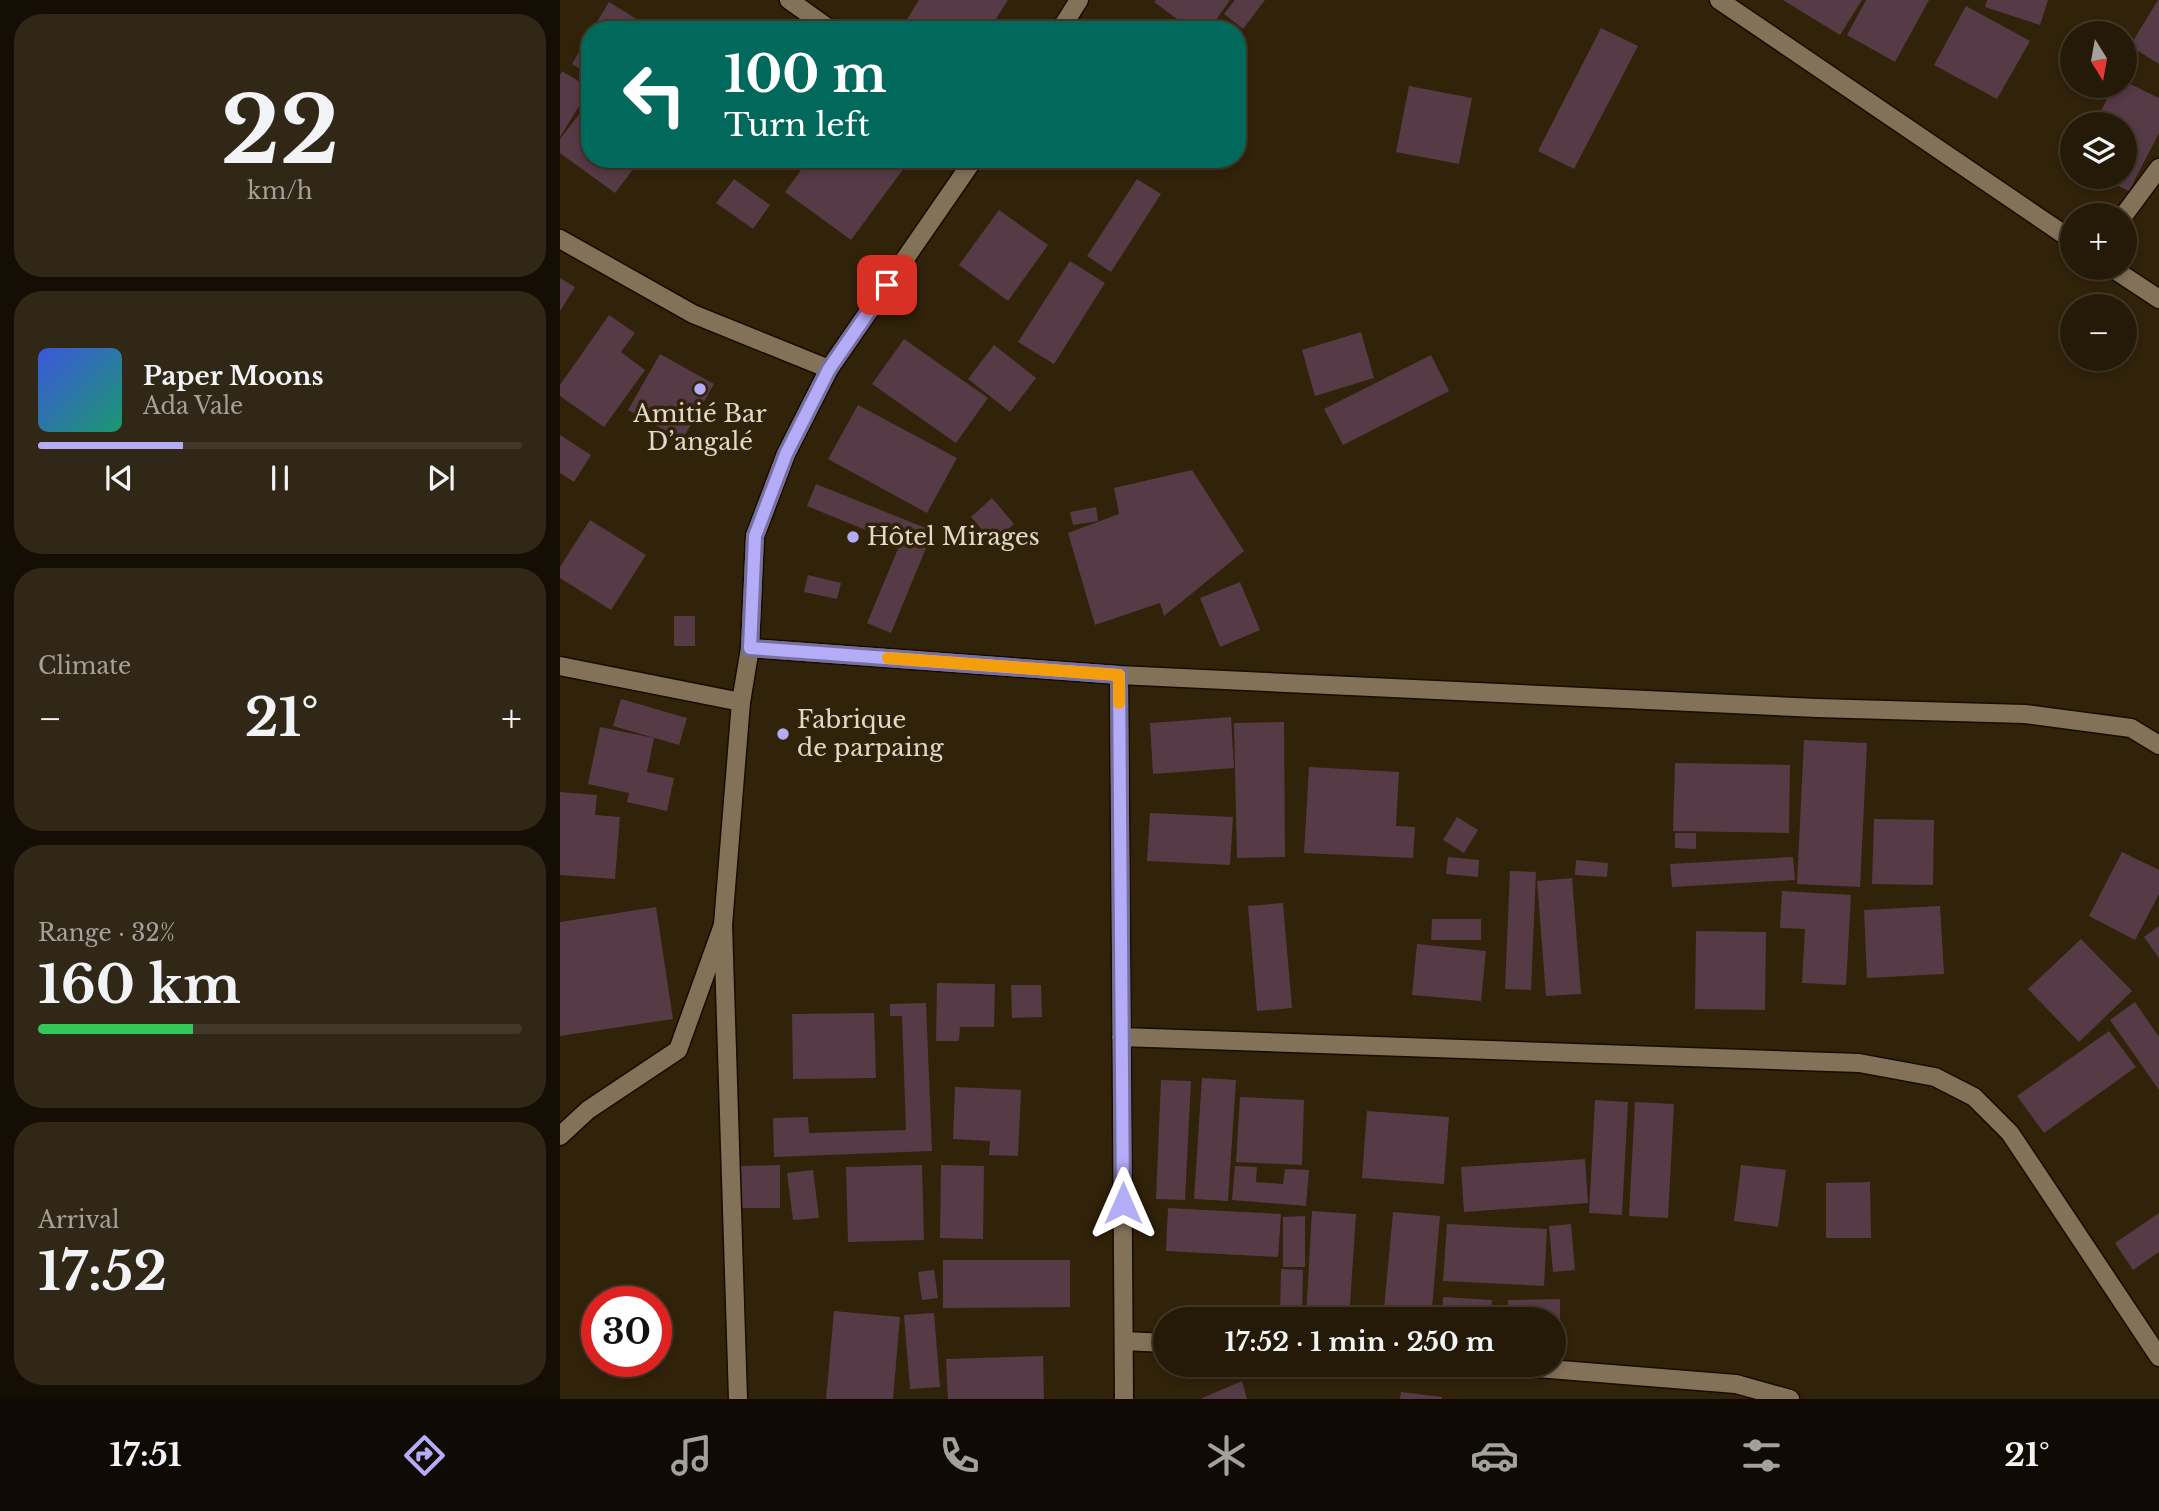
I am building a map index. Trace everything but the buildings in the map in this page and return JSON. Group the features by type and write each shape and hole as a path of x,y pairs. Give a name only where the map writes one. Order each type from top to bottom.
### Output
{"street":[{"path":"789,0 818,21"},
{"path":"1066,21 1079,0"},
{"path":"1728,2 2060,232"},
{"path":"738,1399 723,925 741,702 750,648 755,536 786,454 829,369 968,168"},
{"path":"2133,203 2159,168"},
{"path":"560,239 693,314 829,369"},
{"path":"2130,280 2159,299"},
{"path":"750,648 1119,675 1817,708 2025,714 2131,728 2159,745"},
{"path":"560,666 741,702"},
{"path":"1119,675 1124,1399"},
{"path":"560,1136 588,1110 678,1050 723,925"},
{"path":"1121,1037 1859,1063 1936,1077 1974,1097 2010,1133 2159,1357"},
{"path":"1124,1341 1153,1342"},
{"path":"1566,1370 1736,1384 1790,1399"}],"slow traffic":[{"path":"888,658 1119,675 1119,703"}],"place":[{"name":"Amitié Bar D’angalé","path":"700,389"},
{"name":"Hôtel Mirages","path":"853,537"},
{"name":"Fabrique de parpaing","path":"783,734"}],"route":[{"path":"887,285 829,369 786,454 755,536 750,648 1119,675 1123,1203"}]}
